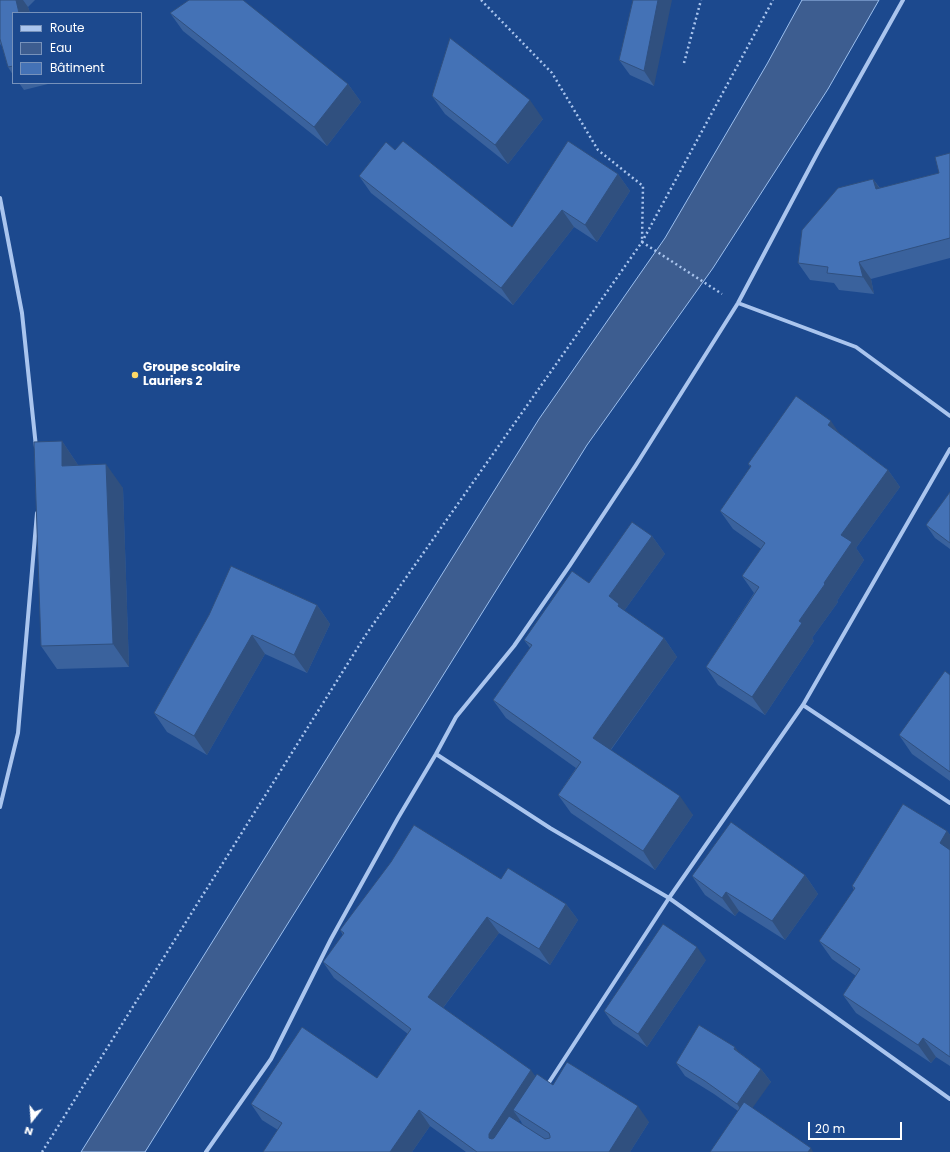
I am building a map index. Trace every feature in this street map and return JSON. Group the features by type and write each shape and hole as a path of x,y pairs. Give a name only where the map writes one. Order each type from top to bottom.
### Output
{"street":[{"path":"206,1152 271,1059 331,939 456,716 514,646 570,565 640,459 738,303 818,152 903,0"},
{"path":"0,198 22,313 36,452"},
{"path":"738,303 856,347 950,416"},
{"path":"545,1089 670,898 803,705 950,449"},
{"path":"0,807 18,734 37,506"},
{"path":"803,705 950,803"},
{"path":"436,754 550,828 670,898 950,1100"}],"path":[{"path":"481,0 552,73 598,150 643,186 642,242"},
{"path":"684,63 701,0"},
{"path":"42,1152 365,636 642,242 773,0"},
{"path":"642,242 707,285"}],"water":[{"path":"802,0 879,0 828,89 713,268 587,445 145,1152 81,1152 539,419 665,238 767,64"}],"building":[{"path":"0,0 16,0 19,12 12,12 12,66 8,67 0,39"},
{"path":"189,0 243,0 348,84 314,127 170,13"},
{"path":"633,0 658,0 644,71 619,60"},
{"path":"450,38 530,100 495,145 432,96"},
{"path":"403,141 512,227 568,141 618,174 585,225 562,210 501,288 359,176 386,142 395,150"},
{"path":"950,153 950,238 859,262 863,277 827,273 828,267 798,263 802,230 838,188 873,179 876,189 939,173 935,157"},
{"path":"796,396 831,421 828,425 888,470 841,535 852,542 799,621 802,623 752,697 706,667 759,587 742,576 765,543 720,511 751,466 748,464"},
{"path":"62,441 62,466 106,464 113,644 41,646 34,442"},
{"path":"950,492 950,543 926,525"},
{"path":"632,522 652,536 609,596 619,604 618,606 664,638 593,738 680,796 643,851 558,795 581,762 493,700 532,645 524,640 572,571 589,583"},
{"path":"231,566 317,605 294,655 252,635 194,736 154,713 209,615"},
{"path":"945,671 950,675 950,772 899,735"},
{"path":"903,804 947,831 940,843 950,850 950,1057 923,1038 918,1045 843,995 860,969 819,941 855,888 852,886"},
{"path":"731,822 805,875 772,921 726,892 722,898 692,876"},
{"path":"414,825 501,879 508,868 566,904 539,949 487,917 428,997 531,1070 489,1134 489,1138 494,1138 509,1116 545,1139 550,1138 549,1133 513,1110 537,1074 553,1085 567,1062 638,1106 609,1152 477,1152 419,1110 390,1152 263,1152 282,1123 251,1104 302,1027 377,1078 411,1029 323,962 344,933 340,930 391,862"},
{"path":"663,924 697,947 638,1034 604,1011"},
{"path":"699,1025 735,1047 734,1049 761,1069 737,1104 705,1081 676,1063"},
{"path":"744,1102 811,1148 808,1152 710,1152"}],"place":[{"name":"Groupe scolaire Lauriers 2","path":"135,375"}]}
